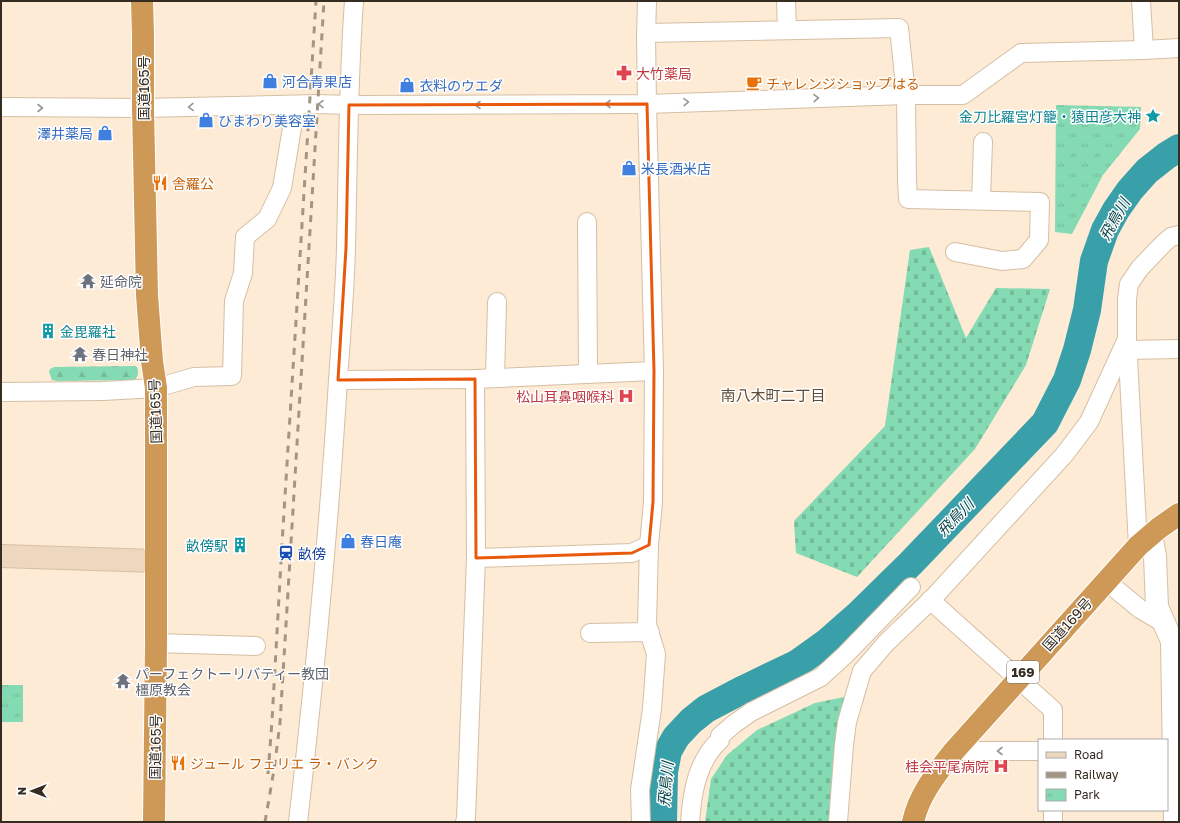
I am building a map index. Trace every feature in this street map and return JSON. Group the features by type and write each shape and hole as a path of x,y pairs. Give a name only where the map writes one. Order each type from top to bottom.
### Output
{"highway":[{"name":"国道165号","path":"142,1 147,295 152,361 156,388 154,822"},
{"name":"国道169号","path":"913,822 919,802 929,784 954,751 1017,679 1144,540 1179,514"}],"main road":[{"path":"1,556 156,561"}],"street":[{"path":"298,822 312,702 338,380 346,248 346,191 351,34 354,1"},
{"path":"640,822 640,790 652,709 656,654 648,625 649,545 653,502 654,370 646,33 647,1"},
{"path":"786,1 787,30"},
{"path":"1141,1 1144,50"},
{"path":"646,33 899,28 906,95 908,198 1040,202 1039,240 1023,259 1002,261 955,252"},
{"path":"1,107 143,108 317,104 648,104 906,95 963,95 1021,53 1179,48"},
{"path":"1,392 103,391 156,388 194,377 232,376 234,301 244,273 245,238 268,220 282,188 295,105"},
{"path":"981,200 983,142"},
{"path":"587,222 588,373"},
{"path":"1175,822 1171,750 1172,641 1157,607 1155,556 1144,540 1127,344 1127,300 1129,284 1140,268 1171,237 1179,235"},
{"path":"495,378 497,302"},
{"path":"1127,344 1179,349"},
{"path":"838,822 847,722 862,671 886,643 930,600 1064,455 1089,422 1127,344"},
{"path":"338,380 475,379 654,370"},
{"path":"465,822 476,558 475,379"},
{"path":"476,558 632,553 649,545"},
{"path":"1106,581 1140,609 1164,623"},
{"path":"690,822 697,778 707,756 714,745 720,740 720,736 751,712 821,677 846,654 911,587"},
{"path":"930,600 1052,710 1052,739"},
{"path":"846,654 859,655 902,612 907,613 912,618"},
{"path":"590,633 650,632"},
{"path":"156,643 256,646"},
{"path":"954,751 1038,751"},
{"path":"1053,811 1053,822"}],"highlighted area":[{"path":"647,104 654,371 653,502 649,545 632,553 476,558 475,379 338,380 346,248 349,105"}],"green space":[{"path":"1056,105 1141,107 1140,129 1103,175 1072,234 1055,232"},
{"path":"929,247 966,338 996,288 1050,289 1026,365 975,449 857,577 796,553 794,521 885,426 910,250"},
{"path":"54,367 137,367 138,371 135,380 58,381 52,380 49,372 50,369"},
{"path":"1,685 23,685 23,722 1,722"},
{"path":"844,697 832,822 705,822 711,779 727,755 757,730 815,703"}],"waterway":[{"name":"飛鳥川","path":"663,822 664,772 668,751 676,737 691,721 706,709 798,663 826,643 859,614 911,563 1045,423 1067,380 1077,350 1087,310 1094,261 1105,230 1116,210 1130,190 1147,171 1179,148"}],"railway":[{"path":"268,774 316,1"},
{"path":"265,822 280,723 324,1"}],"place":[{"name":"大竹薬局","path":"624,73"},
{"name":"河合青果店","path":"270,81"},
{"name":"チャレンジショップはる","path":"754,83"},
{"name":"衣料のウエダ","path":"407,85"},
{"name":"金刀比羅宮灯籠・猿田彦大神","path":"1153,116"},
{"name":"ひまわり美容室","path":"206,120"},
{"name":"澤井薬局","path":"105,133"},
{"name":"米長酒米店","path":"629,168"},
{"name":"舎羅公","path":"160,183"},
{"name":"延命院","path":"88,281"},
{"name":"金毘羅社","path":"48,331"},
{"name":"春日神社","path":"80,354"},
{"name":"松山耳鼻咽喉科","path":"626,396"},
{"name":"春日庵","path":"348,541"},
{"name":"畝傍駅","path":"240,545"},
{"name":"畝傍","path":"286,553"},
{"name":"パーフェクトーリバティー教団 橿原教会","path":"123,681"},
{"name":"ジュール フェリエ ラ・バンク","path":"178,763"},
{"name":"桂会平尾病院","path":"1001,766"}],"district":[{"name":"南八木町二丁目","path":"773,395"}]}
